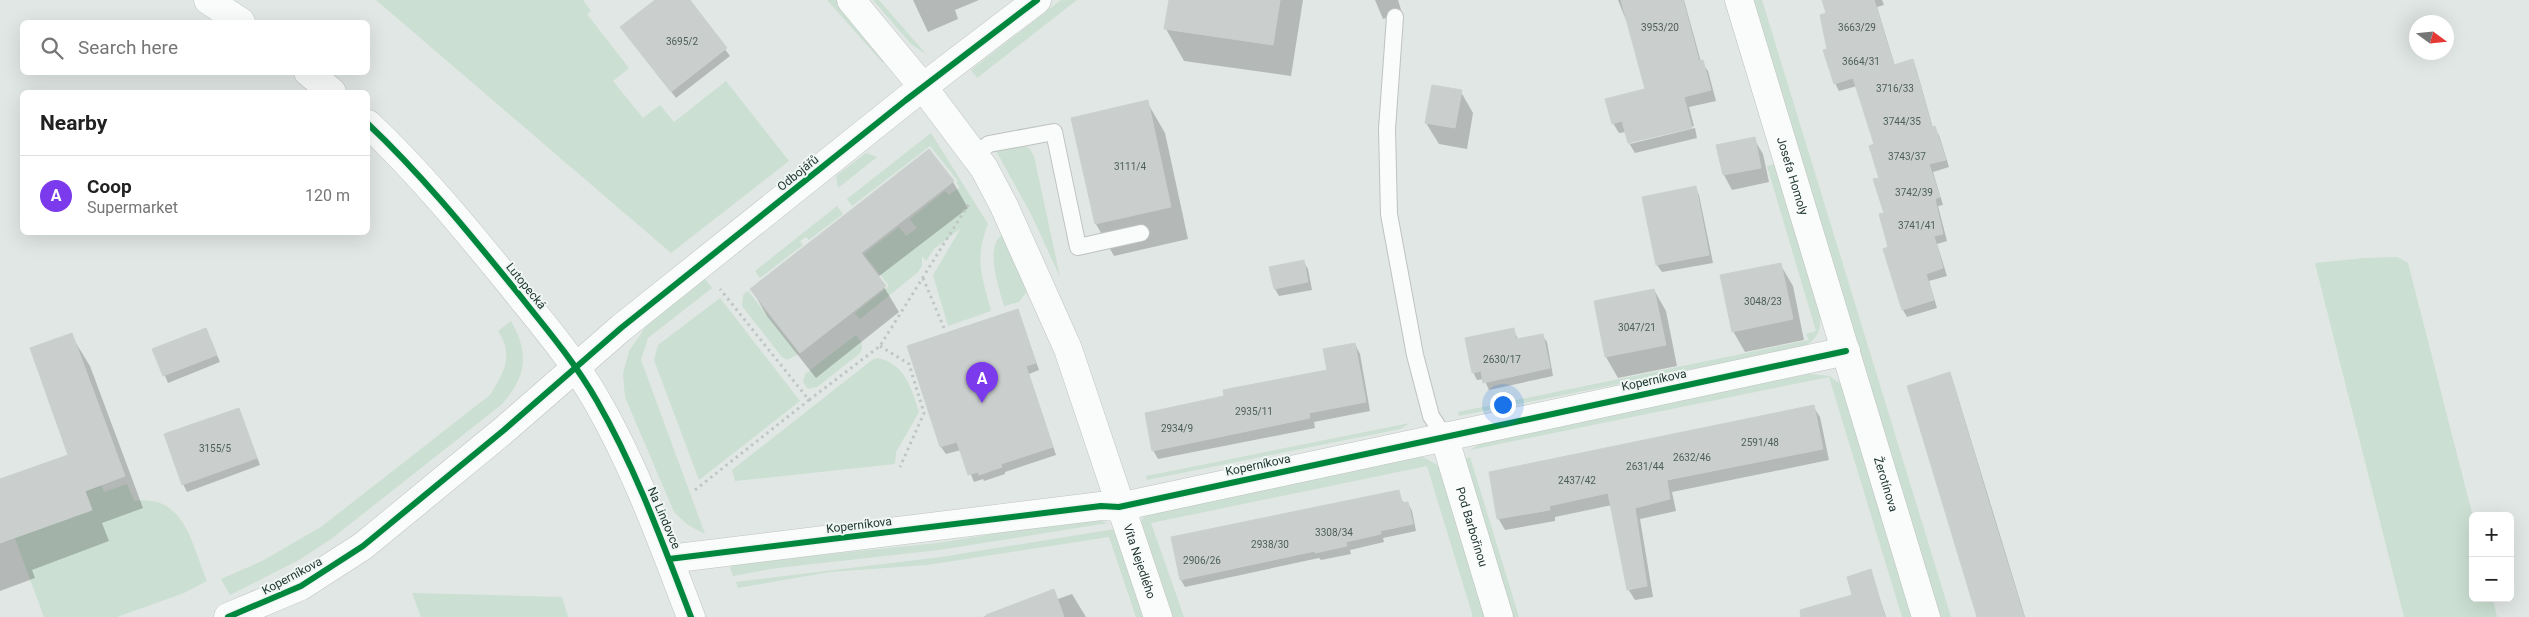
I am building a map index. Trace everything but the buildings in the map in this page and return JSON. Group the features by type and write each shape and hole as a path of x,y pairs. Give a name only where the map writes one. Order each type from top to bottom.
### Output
{"street":[{"path":"208,0 238,20"},
{"name":"Víta Nejedlého","path":"851,0 924,87 979,162 1031,263 1068,350 1119,506 1158,617"},
{"name":"Odbojářů","path":"363,546 629,322 924,87 1037,0"},
{"name":"Josefa Homoly","path":"1739,0 1846,351"},
{"path":"312,75 330,90"},
{"name":"Lutopecká","path":"370,126 435,194 498,269 576,368 615,434 638,484"},
{"name":"Koperníkova","path":"669,559 1101,506 1119,506 1846,351"},
{"name":"Žerotínova","path":"1846,351 1926,617"},
{"name":"Pod Barbořinou","path":"1444,436 1499,617"},
{"name":"Na Lindovce","path":"638,484 691,617"},
{"name":"Koperníkova","path":"228,617 301,586 363,546"}],"lane":[{"path":"1395,17 1387,129 1389,214 1415,355 1431,416 1444,436"},
{"path":"979,162 989,144 1054,132 1078,247 1141,233"}],"path":[{"path":"695,490 880,346 970,201"},
{"path":"922,277 944,328"},
{"path":"720,289 809,400"},
{"path":"880,346 909,364 924,413 900,467"}],"green space":[{"path":"376,0 583,0 591,11 587,14 629,68 613,81 643,118 660,105 674,122 726,81 789,161 671,253"},
{"path":"827,0 836,0 888,59 883,63"},
{"path":"873,0 879,0 926,54 911,44"},
{"path":"1061,0 1077,0 977,78 971,70"},
{"path":"1754,0 1762,0 1951,617 1940,617"},
{"path":"931,133 988,224 980,258 982,278 991,311 948,326 933,275 961,228 934,249 926,261 922,256 922,266 917,273 860,319 855,313 889,286 864,254 899,227 906,236 917,228 910,219 945,191 949,195 960,187 956,183 958,181 930,146 852,206 847,199"},
{"path":"1017,144 1029,148 1034,156 1060,277 1031,214 995,149"},
{"path":"866,153 877,157 838,188 836,176"},
{"path":"1775,164 1819,309 1820,327 1816,336 1809,344 1803,347 1459,416 1458,412 1809,340 1806,334 1816,331 1767,166"},
{"path":"837,206 843,214 809,240 806,237 800,241 803,245 760,278 755,271"},
{"path":"1005,234 1028,290 1019,302 1004,306 996,279 994,256 998,239"},
{"path":"2397,257 2408,263 2472,512 2469,512 2469,602 2494,602 2497,617 2404,617 2315,263"},
{"path":"705,279 712,288 648,338 641,360 705,534 688,525 674,512 625,397 623,374 629,351 647,325"},
{"path":"748,291 798,354 787,360 782,357 742,306 743,295"},
{"path":"720,298 800,401 699,480 654,360 658,345"},
{"path":"511,321 521,344 522,365 516,385 501,405 331,539 299,560 230,595 221,579 262,561 321,527 490,395 503,372 506,356 506,348 498,331"},
{"path":"856,335 862,343 862,349 859,354 817,387 808,389 803,382 805,374"},
{"path":"878,358 887,361 901,372 910,386 919,412 896,452 895,464 735,481 732,470 872,360"},
{"path":"1809,374 1829,376 1842,385 1917,617 1902,617 1829,377 1470,450 1486,440"},
{"path":"1410,423 1400,429 1147,480 1146,476"},
{"path":"1419,455 1436,464 1443,472 1488,617 1473,617 1427,466 1151,523 1184,617 1168,617 1140,526 1143,517 1150,510"},
{"path":"1470,457 1519,617 1505,617 1465,459"},
{"path":"101,484 104,492 127,484 134,501 151,501 165,505 175,513 184,524 207,581 184,593 117,617 44,617 14,536 85,490"},
{"path":"1090,518 1108,523 939,550 777,568 733,576 730,567 741,563 938,543"},
{"path":"1115,529 1151,617 1136,617 1109,537 927,565 830,572 738,588 736,582 941,557"},
{"path":"412,593 562,597 568,617 421,617"}],"cycle path":[{"path":"228,617 301,586 363,546 504,430 621,328 906,100 1037,0"},
{"path":"370,126 405,161 458,221 567,355 588,385 611,427 636,480 691,617"},
{"path":"669,559 1101,506 1119,507 1846,351"}],"place":[{"name":"Coop","path":"982,403"}]}
